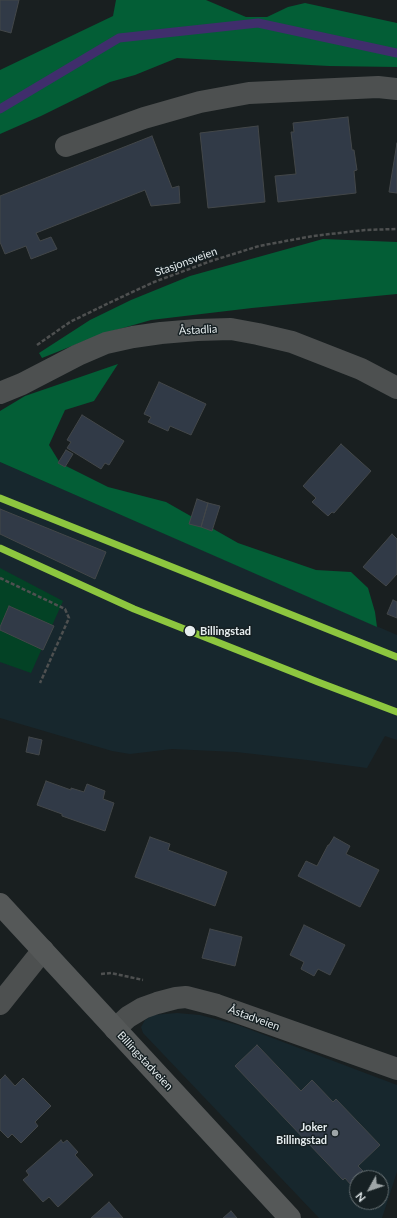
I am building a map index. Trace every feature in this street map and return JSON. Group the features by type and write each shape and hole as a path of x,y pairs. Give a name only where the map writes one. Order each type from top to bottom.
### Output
{"main road":[{"name":"Billingstadveien","path":"0,904 290,1218"}],"street":[{"path":"66,146 144,118 200,102 249,93 378,87 397,89"},
{"name":"Åstadlia","path":"0,393 106,344 133,337 161,333 231,329 292,342 361,369 397,388"},
{"path":"0,1004 43,950"},
{"name":"Åstadveien","path":"115,1029 128,1017 143,1008 176,998 186,997 218,1005 397,1069"}],"path":[{"name":"Stasjonsveien","path":"33,347 70,322 110,302 154,282 211,261 259,246 313,236 365,230 397,229"},
{"path":"0,578 65,609 68,618 40,683"},
{"path":"97,974 112,973 148,981"}],"shaded area":[{"path":"0,462 397,635 397,740 385,736 367,768 236,752 172,749 130,754 112,751 0,718"},
{"path":"177,1013 200,1015 238,1025 397,1085 397,1172 389,1197 389,1170 349,1170 349,1210 385,1210 382,1218 319,1218 143,1033 141,1027 145,1020 153,1015"}],"green space":[{"path":"116,0 206,0 246,17 267,17 288,7 305,3 397,23 397,67 329,66 177,58 135,75 110,82 41,116 0,134 0,70 113,16"},
{"path":"323,239 397,242 397,294 252,308 151,320 102,334 42,358 39,353 90,320 131,300 190,276"},
{"path":"118,364 94,401 65,410 49,445 60,463 108,487 166,502 238,543 316,570 351,572 368,588 375,612 377,627 0,462 0,411 25,396"},
{"path":"0,568 63,601 31,673 0,662"}],"building":[{"path":"0,0 19,0 11,33 0,30"},
{"path":"348,117 352,150 354,150 357,170 354,171 356,193 278,202 275,176 296,174 291,132 294,132 293,123"},
{"path":"258,126 265,202 208,208 200,133"},
{"path":"152,136 172,188 179,186 180,203 151,206 145,190 36,233 40,241 51,237 57,249 31,259 26,246 5,254 0,242 0,196"},
{"path":"397,143 397,193 389,192"},
{"path":"159,382 206,404 191,435 170,426 168,431 148,422 151,417 144,414"},
{"path":"82,415 124,441 109,465 105,463 101,469 67,448 71,442 67,440"},
{"path":"341,444 371,471 334,513 332,512 328,516 312,502 316,498 303,486"},
{"path":"66,450 73,454 65,467 58,463"},
{"path":"197,499 208,503 201,527 189,524"},
{"path":"208,503 220,506 212,531 201,527"},
{"path":"0,509 106,552 95,579 0,534"},
{"path":"392,534 397,539 397,574 386,586 363,567"},
{"path":"393,600 397,602 397,618 387,614"},
{"path":"9,606 54,626 43,650 0,630"},
{"path":"29,737 42,740 39,755 26,752"},
{"path":"46,781 71,790 71,788 84,792 87,784 105,791 103,799 114,803 105,831 62,816 62,814 37,805"},
{"path":"150,837 170,844 168,850 227,872 215,906 135,877"},
{"path":"334,837 350,846 346,854 379,870 360,907 298,876 306,861 317,866"},
{"path":"304,925 345,945 330,975 318,969 314,976 301,969 304,962 290,955"},
{"path":"210,929 242,937 235,966 202,958"},
{"path":"257,1045 301,1091 312,1080 333,1102 336,1099 380,1145 358,1166 362,1170 349,1170 349,1183 345,1178 343,1180 235,1066"},
{"path":"5,1075 15,1086 23,1078 51,1106 35,1122 38,1126 21,1143 12,1134 8,1138 0,1130 0,1080"},
{"path":"61,1140 63,1143 67,1140 78,1152 75,1155 93,1175 58,1207 49,1197 43,1202 23,1180 29,1175 26,1171"},
{"path":"109,1202 123,1218 91,1218"},
{"path":"231,1211 237,1218 223,1218"}],"waterway":[{"path":"0,109 119,38 258,23 397,53"}],"transit line":[{"path":"0,498 397,657"},
{"path":"0,548 134,609 397,712"}],"place":[{"name":"Billingstad","path":"190,631"},
{"name":"Joker Billingstad","path":"335,1133"}]}
